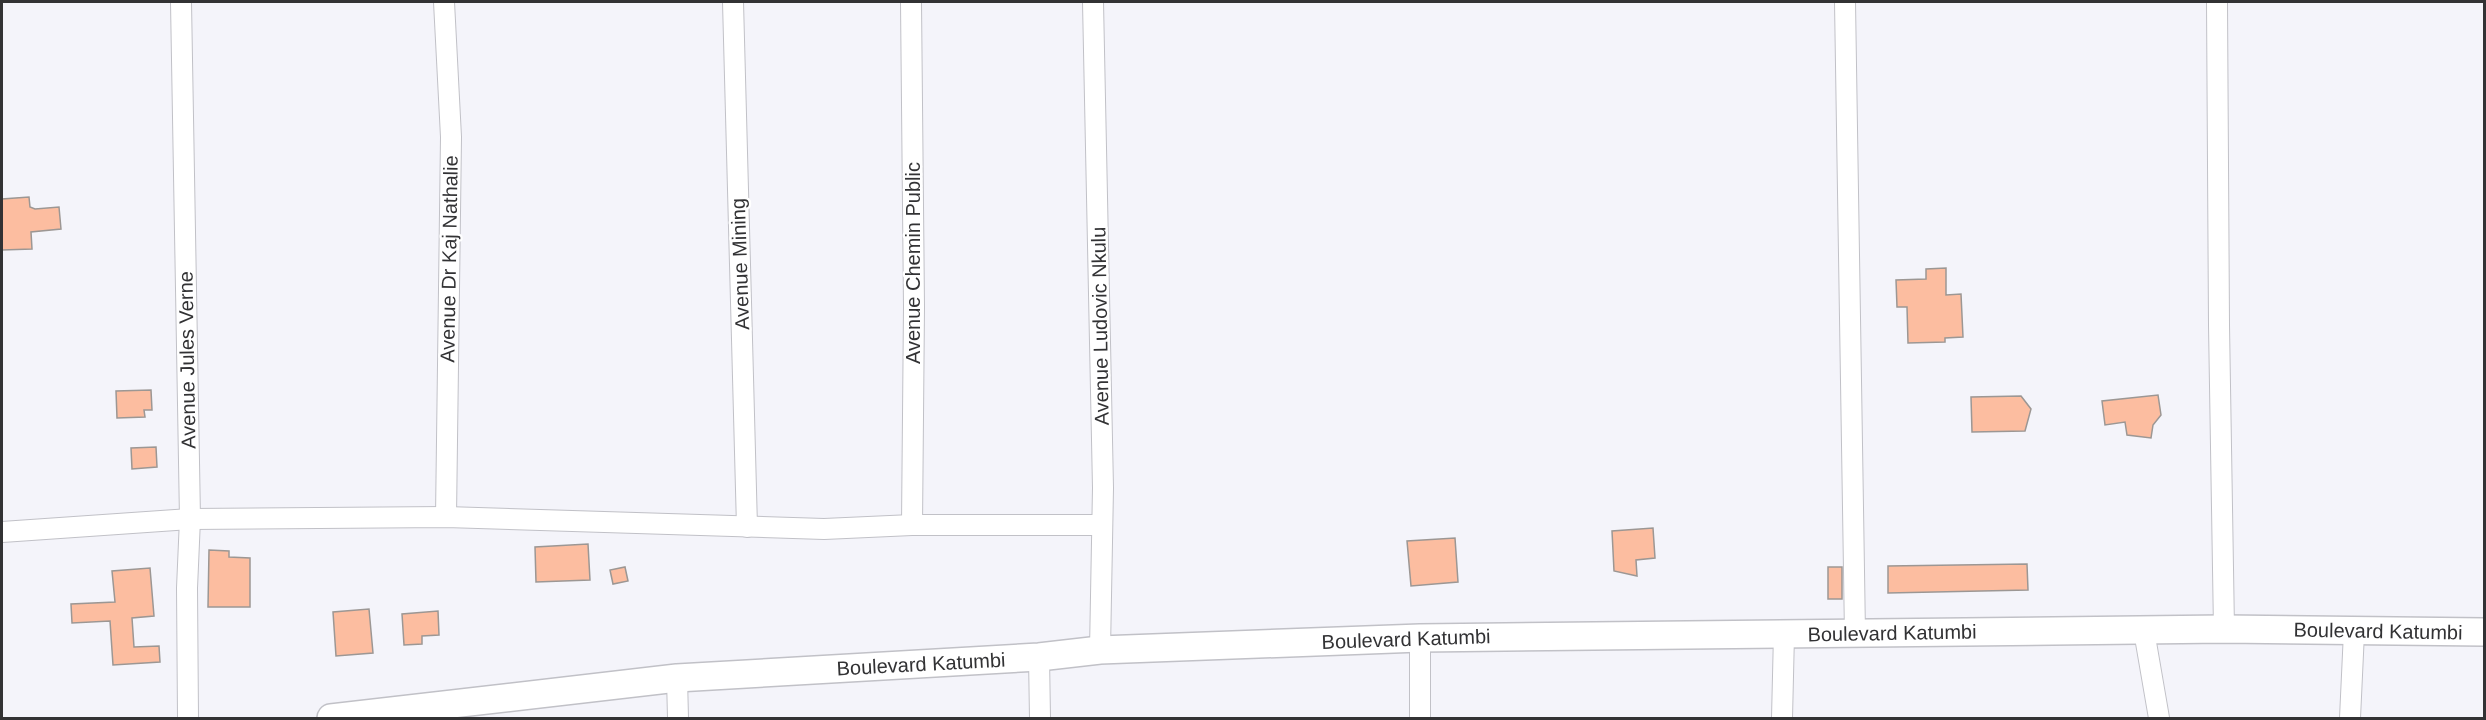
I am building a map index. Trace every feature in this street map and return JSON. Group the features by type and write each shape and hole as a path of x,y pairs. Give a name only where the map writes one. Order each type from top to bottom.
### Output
{"street":[{"name":"Avenue Jules Verne","path":"181,2 190,519 187,588 188,718"},
{"name":"Avenue Dr Kaj Nathalie","path":"444,2 451,137 446,517"},
{"name":"Avenue Mining","path":"733,2 747,527"},
{"name":"Avenue Chemin Public","path":"912,2 914,295 912,525"},
{"name":"Avenue Ludovic Nkulu","path":"1093,2 1102,525 1100,650"},
{"path":"1845,2 1855,634"},
{"path":"2217,2 2218,313 2224,629"},
{"path":"2,532 190,519 446,517 824,529 912,525 1102,525"},
{"name":"Boulevard Katumbi","path":"331,718 677,678 1040,657 1100,650 1420,638 2224,629 2484,632"},
{"path":"2144,631 2159,718"},
{"path":"2350,718 2354,632"},
{"path":"1782,718 1784,634"},
{"path":"1420,638 1420,718"},
{"path":"1040,657 1040,718"},
{"path":"677,678 678,718"}],"building":[{"path":"29,197 30,207 35,209 59,207 61,229 31,232 32,249 2,250 2,199"},
{"path":"1946,268 1946,295 1961,294 1963,337 1945,338 1945,342 1908,343 1907,307 1897,307 1896,280 1926,279 1926,269"},
{"path":"151,390 152,410 144,410 145,417 117,418 116,391"},
{"path":"2158,395 2161,415 2153,425 2151,438 2127,435 2125,422 2105,425 2102,401"},
{"path":"2021,396 2031,409 2025,431 1972,432 1971,397"},
{"path":"156,447 157,467 132,469 131,448"},
{"path":"1653,528 1655,558 1636,560 1637,576 1614,571 1612,531"},
{"path":"1455,538 1458,582 1411,586 1407,541"},
{"path":"588,544 590,580 536,582 535,547"},
{"path":"209,550 229,551 229,557 250,558 250,607 208,607"},
{"path":"2027,564 2028,590 1888,593 1888,566"},
{"path":"625,567 628,581 613,584 610,570"},
{"path":"1828,567 1842,567 1842,599 1828,599"},
{"path":"150,568 154,616 132,618 134,647 159,646 160,662 113,665 110,621 72,623 71,604 115,602 112,571"},
{"path":"369,609 373,653 336,656 333,612"},
{"path":"438,611 439,635 422,636 422,644 404,645 402,614"}]}
